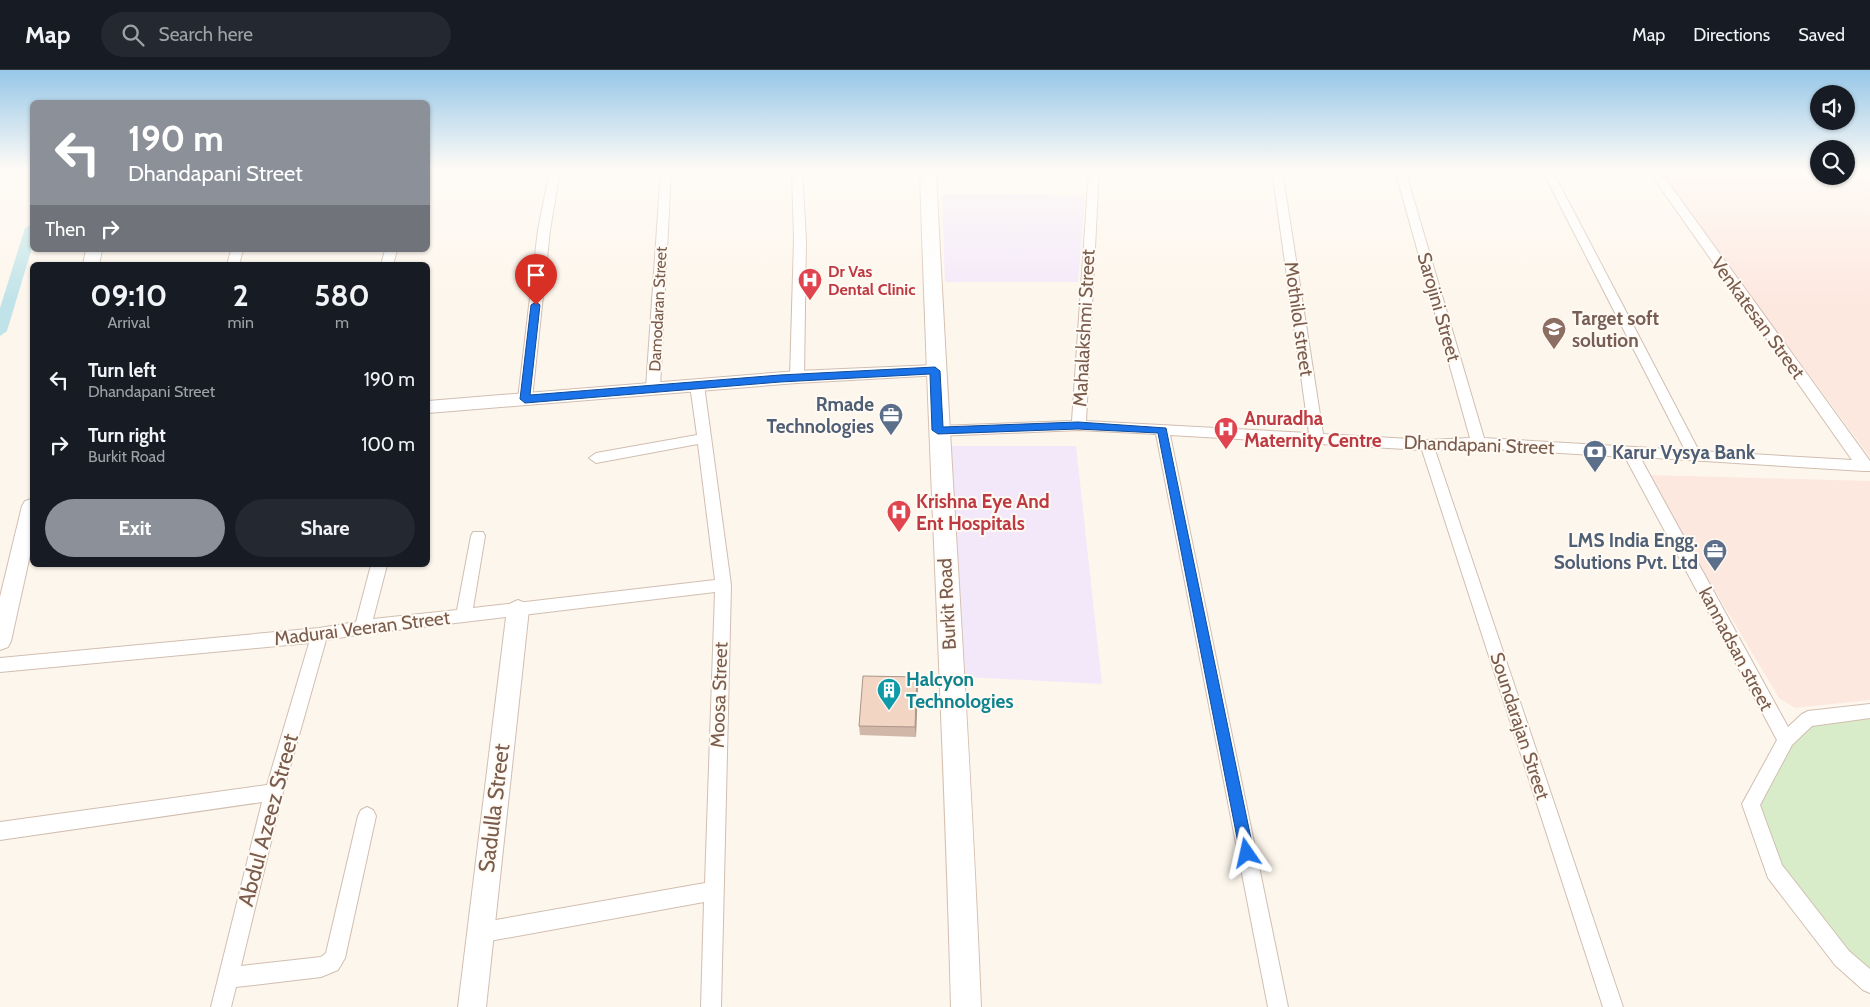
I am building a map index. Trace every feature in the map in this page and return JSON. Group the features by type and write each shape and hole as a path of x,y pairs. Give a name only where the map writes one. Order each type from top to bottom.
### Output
{"main road":[{"name":"Burkit Road","path":"930,214 935,371 962,882 966,1007"}],"street":[{"path":"525,399 547,214"},
{"name":"Damodaran Street","path":"653,388 663,214"},
{"path":"797,377 799,214"},
{"name":"Mahalakshmi Street","path":"1078,425 1091,214"},
{"name":"Mothilol street","path":"1284,214 1317,438"},
{"name":"Sarojini Street","path":"1412,214 1478,444"},
{"path":"1570,214 1694,455"},
{"name":"Venkatesan Street","path":"1685,214 1867,466"},
{"path":"430,407 797,377 935,371"},
{"name":"Moosa Street","path":"697,385 723,585 711,1007"},
{"name":"Dhandapani Street","path":"938,430 1078,425 1427,444 1478,444 1694,455 1867,466"},
{"path":"1162,430 1278,1007"},
{"path":"596,458 704,438"},
{"name":"Soundarajan Street","path":"1427,444 1613,1007"},
{"name":"kannadsan street","path":"1630,452 1786,740"},
{"path":"464,615 478,536"},
{"path":"0,642 29,540"},
{"path":"364,627 378,567"},
{"name":"Madurai Veeran Street","path":"0,665 319,635 364,627 723,585"},
{"name":"Sadulla Street","path":"472,1007 479,933 518,609"},
{"name":"Abdul Azeez Street","path":"221,1007 274,792 319,635"},
{"path":"1870,712 1808,719 1786,740 1752,804 1775,872 1842,958 1870,983"},
{"path":"0,831 274,792"},
{"path":"228,978 320,967 331,963 335,958 367,816"},
{"path":"479,933 713,891"}],"shaded area":[{"path":"943,214 1084,214 1078,282 945,282"},
{"path":"1689,214 1870,214 1870,457"},
{"path":"948,446 1076,446 1102,684 965,677"},
{"path":"1646,475 1870,481 1870,700 1795,708 1779,698"}],"green space":[{"path":"1870,715 1870,975 1844,952 1779,869 1757,805 1789,743 1811,723"}],"building":[{"name":"Halcyon Technologies","path":"863,676 917,677 915,727 859,726"}],"waterway":[{"path":"0,331 30,234"}],"place":[{"name":"Dr Vas Dental Clinic","path":"810,301"},
{"name":"Target soft solution","path":"1554,350"},
{"name":"Rmade Technologies","path":"891,436"},
{"name":"Anuradha Maternity Centre","path":"1226,450"},
{"name":"Karur Vysya Bank","path":"1595,473"},
{"name":"Krishna Eye And Ent Hospitals","path":"899,533"},
{"name":"LMS India Engg. Solutions Pvt. Ltd","path":"1715,572"},
{"name":"Halcyon Technologies","path":"889,711"}],"route":[{"path":"536,305 525,399 780,378 935,371 938,430 1078,425 1162,430 1247,853"}]}
